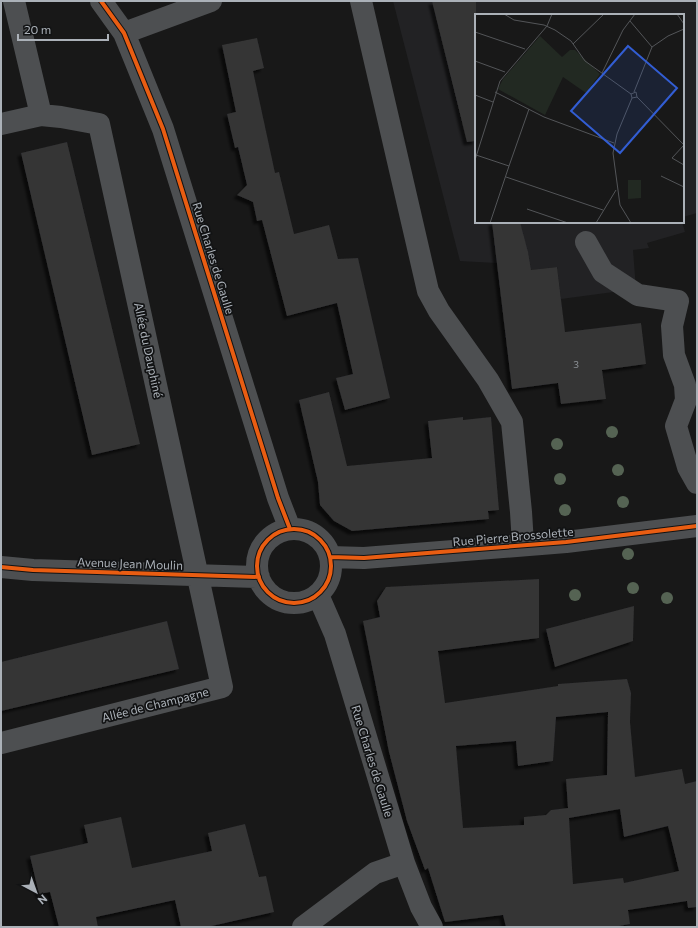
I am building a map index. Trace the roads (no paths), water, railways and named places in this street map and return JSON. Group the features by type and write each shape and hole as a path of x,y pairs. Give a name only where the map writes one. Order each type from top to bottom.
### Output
{"street":[{"path":"1,124 41,115 14,1"},
{"name":"Rue Charles de Gaulle","path":"101,1 124,33 163,129 278,498 290,529"},
{"path":"124,33 211,1"},
{"path":"361,1 428,291 439,311 488,380 512,422 523,544"},
{"name":"Allée du Dauphiné","path":"41,115 99,124 198,576"},
{"path":"586,242 603,272 638,295 678,301 672,326 674,355 684,385 686,400 676,426 688,467 697,483"},
{"name":"Rue Pierre Brossolette","path":"330,557 364,558 523,544 566,542 697,526"},
{"path":"290,529 303,530 315,535 325,544 330,557 331,570 327,584 318,595 305,602 290,603 277,599 266,590 259,577 258,561 263,546 275,535 290,529"},
{"name":"Avenue Jean Moulin","path":"1,567 33,570 259,577"},
{"name":"Allée de Champagne","path":"1,743 222,687 198,576"},
{"name":"Rue Charles de Gaulle","path":"318,595 335,634 404,863 421,907 432,927"},
{"path":"302,927 375,873 404,863"}]}
